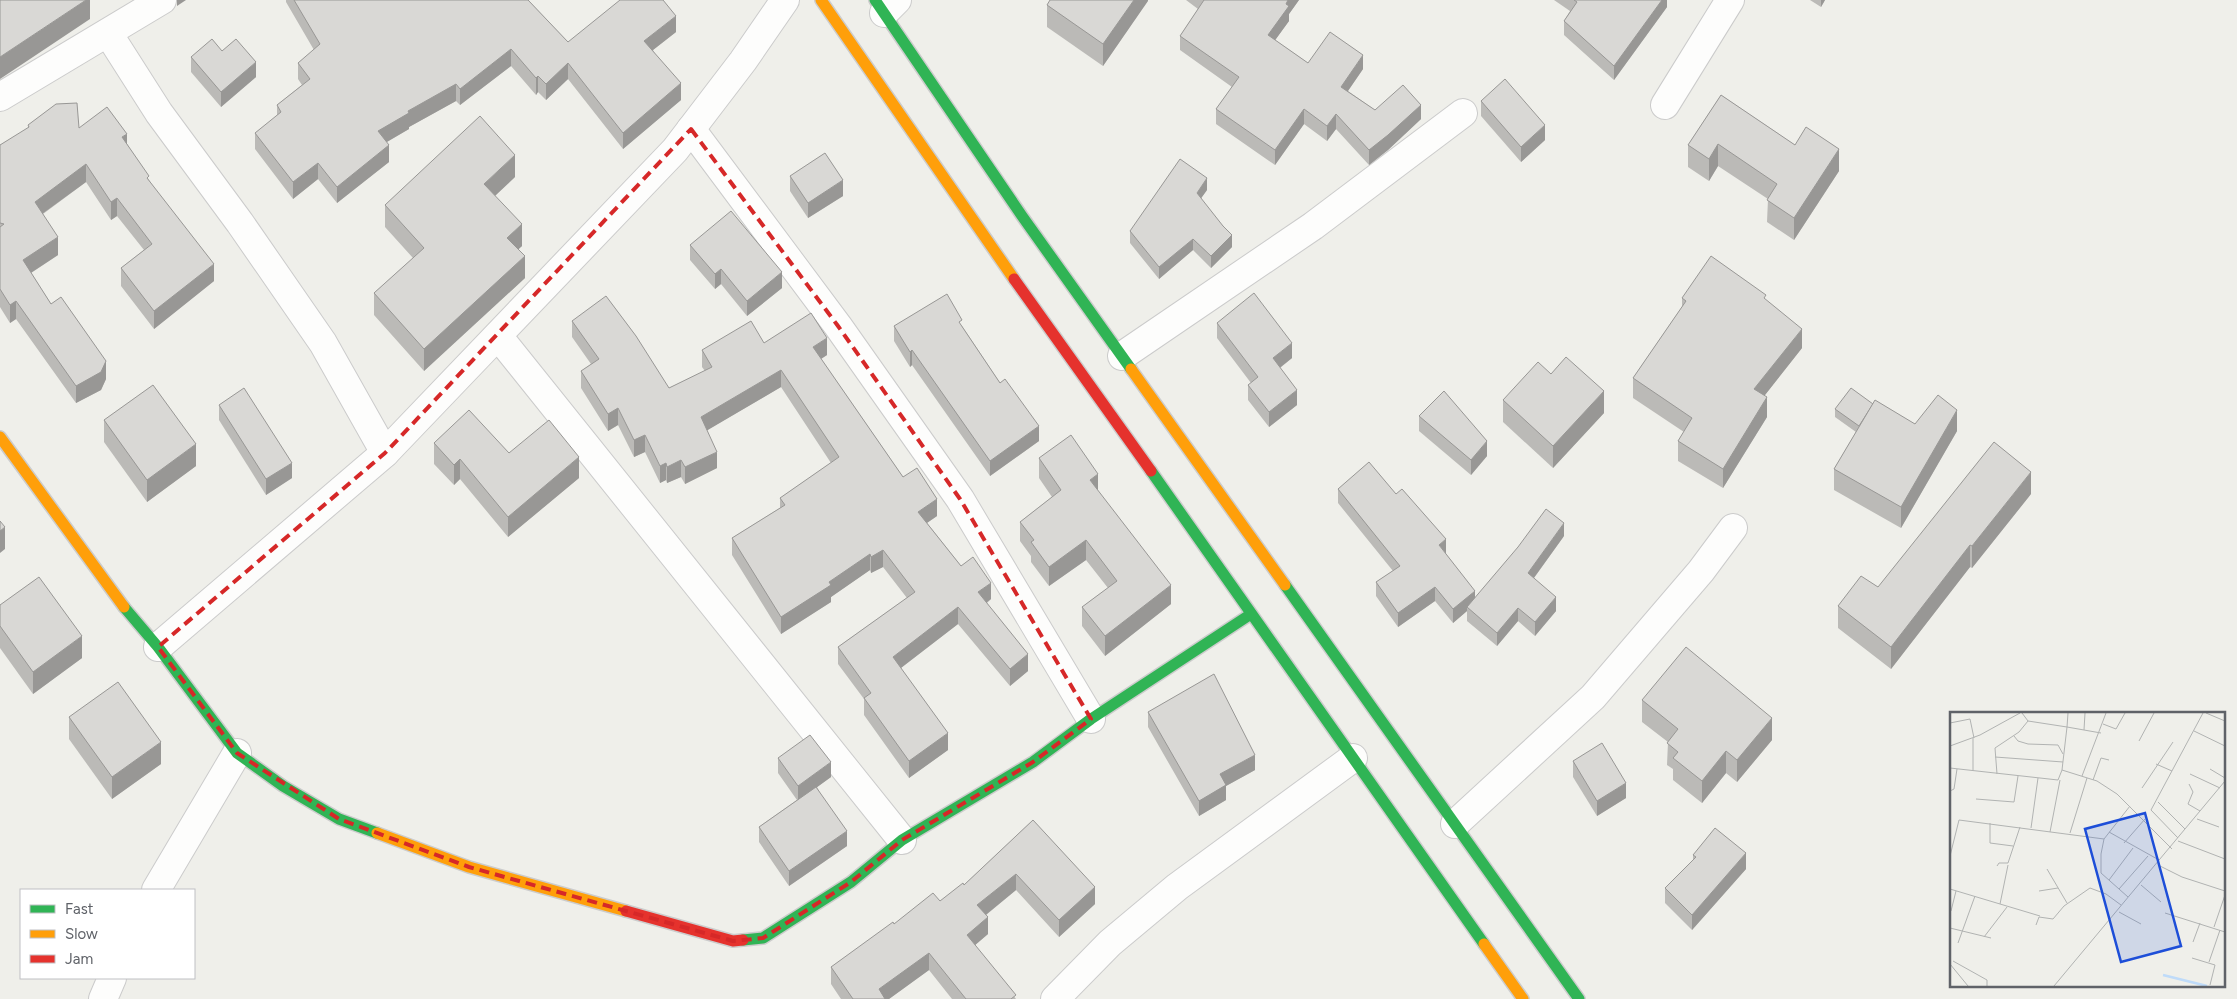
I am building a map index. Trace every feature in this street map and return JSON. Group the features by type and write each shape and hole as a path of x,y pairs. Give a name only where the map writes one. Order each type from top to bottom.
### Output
{"main road":[{"path":"821,0 985,237 1523,999"},
{"path":"885,4 1022,216 1579,999"},
{"path":"0,437 134,619 158,647 238,753 283,786 339,819 469,867 733,941 763,938 851,882 902,840 1033,762 1091,719 1251,614"}],"street":[{"path":"0,97 162,0"},
{"path":"158,647 384,454 675,150 743,61 785,0"},
{"path":"1665,105 1730,0"},
{"path":"108,33 159,113 240,223 323,343 384,454"},
{"path":"1122,356 1313,226 1463,113"},
{"path":"691,129 838,326 960,499 1091,719"},
{"path":"498,336 902,840"},
{"path":"1455,824 1593,697 1701,571 1733,528"},
{"path":"157,889 238,753"},
{"path":"1055,999 1110,943 1177,887 1353,758"},
{"path":"103,999 112,979"}],"highlighted area":[{"path":"691,129 838,326 960,499 1091,719 1033,762 902,840 851,882 763,938 733,941 469,867 339,819 237,753 158,647 385,453"}],"building":[{"path":"0,0 86,0 0,57"},
{"path":"294,0 528,0 568,42 620,0 663,0 676,16 644,41 681,83 623,133 568,63 546,84 538,76 536,78 511,49 460,89 456,84 408,111 409,113 378,131 389,145 337,187 318,163 293,182 255,133 281,112 277,105 310,79 298,63 320,44"},
{"path":"1050,0 1134,0 1103,44 1047,5"},
{"path":"1204,0 1288,0 1286,4 1289,6 1268,35 1308,63 1330,32 1363,55 1341,87 1375,110 1403,85 1421,105 1369,150 1336,114 1327,126 1304,109 1275,150 1216,109 1239,77 1180,36"},
{"path":"1574,0 1662,0 1614,66 1564,21 1577,2"},
{"path":"212,39 222,51 236,39 256,62 221,92 191,57"},
{"path":"1505,79 1545,125 1521,147 1481,101"},
{"path":"1721,95 1795,145 1806,127 1839,149 1794,218 1767,200 1777,184 1718,144 1709,159 1688,145"},
{"path":"77,103 79,128 107,107 127,134 122,137 149,176 147,178 214,264 154,311 121,268 152,244 117,198 111,202 86,164 35,202 58,237 23,260 51,304 61,297 106,361 101,372 76,386 16,301 10,305 0,289 0,227 4,224 0,223 0,145 29,127 28,125 56,104"},
{"path":"480,116 515,155 484,184 522,224 507,238 525,256 424,349 374,293 424,248 385,205"},
{"path":"825,153 843,180 808,203 790,176"},
{"path":"1180,159 1207,178 1197,193 1232,235 1211,256 1193,239 1159,267 1130,231"},
{"path":"731,211 782,272 747,301 721,269 715,274 690,245"},
{"path":"1711,256 1766,295 1764,298 1802,329 1754,389 1767,397 1723,469 1678,441 1692,418 1633,378 1686,301 1682,298"},
{"path":"1254,293 1292,343 1273,358 1297,390 1269,412 1248,385 1258,377 1217,323"},
{"path":"947,294 962,320 959,322 1000,383 1005,379 1039,426 990,461 912,350 910,352 894,326"},
{"path":"606,296 636,336 669,388 712,367 702,350 751,321 764,343 811,313 827,338 813,347 903,477 917,468 937,499 918,512 961,566 973,557 991,583 978,592 1028,654 1010,669 958,607 893,657 948,733 909,761 864,698 871,693 838,647 915,592 883,550 871,557 870,554 829,582 831,585 781,617 732,538 785,505 780,498 839,457 781,370 701,417 717,452 685,467 681,460 667,467 666,463 660,466 645,435 634,440 618,408 608,414 581,371 599,359 572,321"},
{"path":"1566,357 1604,391 1553,446 1503,400 1538,362 1551,374"},
{"path":"153,385 196,444 147,480 104,420"},
{"path":"244,388 292,463 266,479 219,405"},
{"path":"1851,388 1873,404 1859,426 1835,409"},
{"path":"1444,391 1487,441 1471,460 1419,416"},
{"path":"1938,395 1957,410 1901,507 1834,469 1875,400 1915,424"},
{"path":"469,410 509,453 549,420 579,457 508,517 460,459 454,465 434,443"},
{"path":"1071,435 1098,474 1090,480 1171,585 1105,636 1082,607 1117,581 1086,540 1049,567 1031,542 1034,540 1020,522 1061,490 1039,458"},
{"path":"1994,442 2031,472 1972,546 1970,545 1891,647 1838,606 1861,576 1878,587"},
{"path":"1369,462 1396,494 1402,489 1446,539 1439,545 1475,591 1453,609 1435,587 1398,613 1376,582 1400,566 1338,489"},
{"path":"1546,509 1564,523 1528,573 1556,597 1535,622 1518,608 1497,633 1467,607 1518,547"},
{"path":"0,521 5,527 0,531"},
{"path":"39,577 82,636 33,672 0,626 0,605"},
{"path":"1686,647 1772,718 1737,760 1726,751 1702,781 1673,758 1678,752 1667,743 1678,729 1642,700"},
{"path":"1214,674 1255,755 1220,774 1226,785 1199,801 1148,712"},
{"path":"118,682 161,742 112,777 69,717"},
{"path":"810,735 831,762 798,786 778,758"},
{"path":"1602,743 1626,783 1597,801 1573,761"},
{"path":"816,787 847,831 789,871 759,827"},
{"path":"1033,820 1095,887 1059,920 1016,874 977,905 988,917 967,935 1016,995 1011,999 966,999 929,953 879,989 885,999 853,999 831,967 893,922 894,924 933,893 940,901 963,883 964,885"},
{"path":"1715,828 1746,853 1692,915 1665,888 1696,857 1693,855"}],"traffic: fast":[{"path":"875,0 1022,216 1131,369"},
{"path":"1151,471 1484,944"},
{"path":"1285,585 1579,999"},
{"path":"124,607 158,647 237,753 283,786 339,819 377,833"},
{"path":"743,940 763,938 851,882 902,840 1033,762 1091,719 1251,614"}],"traffic: slow":[{"path":"821,0 1014,279"},
{"path":"1131,369 1285,585"},
{"path":"0,437 124,607"},
{"path":"377,833 469,867 626,911"},
{"path":"1484,944 1523,999"}],"traffic: jam":[{"path":"1014,279 1151,471"},
{"path":"626,911 733,941 743,940"}]}
